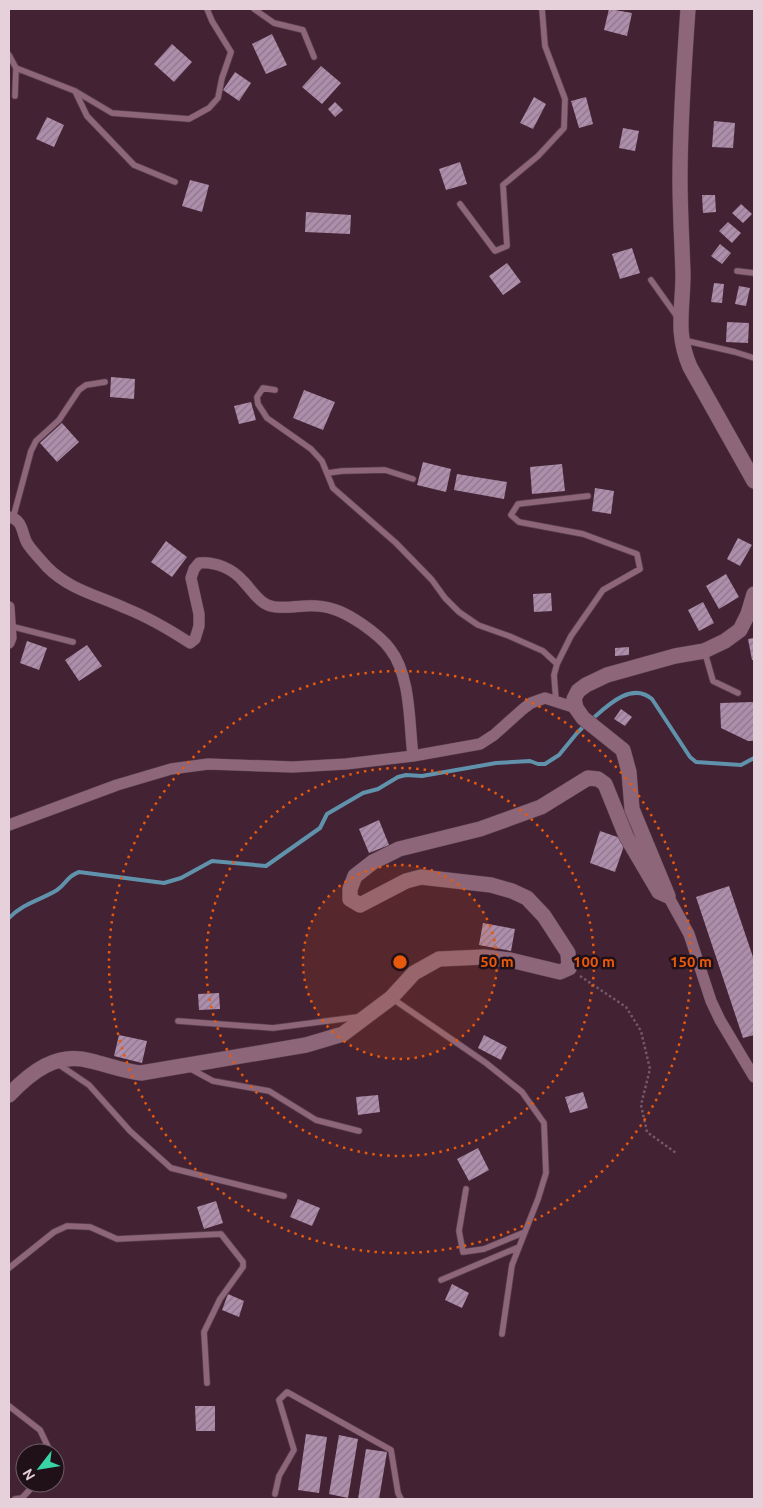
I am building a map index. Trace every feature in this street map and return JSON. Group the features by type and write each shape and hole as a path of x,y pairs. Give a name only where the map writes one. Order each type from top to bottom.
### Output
{"street":[{"path":"688,9 682,87 680,178 683,276 680,322 681,339 690,367 754,481"},
{"path":"11,518 21,524 27,543 48,567 68,584 85,593 126,608 190,643 195,638 199,626 199,614 192,578 199,562 209,562 221,566 238,575 264,604 272,607 316,606 346,612 374,633 390,649 399,665 405,680 413,756"},
{"path":"583,717 574,699 578,692 586,685 607,675 675,656 704,651 725,641 740,630 748,614 754,594"},
{"path":"9,607 11,638 9,643"},
{"path":"9,825 82,797 171,769 208,764 293,767 346,764 413,756 480,744 494,735 531,703 545,698 556,701 583,717 623,750 629,772 632,809 668,896 689,934 711,1001 720,1020 754,1077"},
{"path":"9,1095 24,1079 40,1067 69,1058 88,1060 126,1072 140,1074 306,1045 343,1034 391,998 414,972 439,959 484,957 510,960 560,972 568,968 568,953 544,916 527,898 512,891 491,885 421,877 406,881 360,905 350,899 350,889 355,876 374,862 399,849 480,829 541,807 588,778 598,779 605,784 626,836 659,892 668,896"}],"lane":[{"path":"16,68 76,91 112,113 189,119 209,108 218,98 222,78 231,52 207,9"},
{"path":"254,9 274,24 303,30 314,57"},
{"path":"460,204 496,251 507,246 503,185 538,156 564,128 565,99 545,46 542,9"},
{"path":"9,56 16,68 15,96"},
{"path":"76,91 87,116 134,165 175,182"},
{"path":"737,271 754,273"},
{"path":"651,280 680,322"},
{"path":"681,339 754,358"},
{"path":"11,518 31,451 36,441 59,420 79,390 86,385 105,382"},
{"path":"275,390 263,388 256,397 267,418 311,449 322,461 334,488 396,543 432,580 445,598 459,612 478,624 543,651 557,664"},
{"path":"328,473 386,470 413,479"},
{"path":"556,701 554,675 557,664 571,636 603,590 640,569 637,554 583,534 519,522 511,515 518,504 588,496"},
{"path":"10,626 73,642"},
{"path":"704,651 713,681 738,693"},
{"path":"391,998 486,1063 522,1092 544,1123 546,1173 512,1265 502,1334"},
{"path":"178,1021 273,1028 368,1016"},
{"path":"54,1062 89,1085 130,1130 171,1168 284,1196"},
{"path":"185,1066 213,1080 269,1091 316,1120 359,1131"},
{"path":"466,1189 459,1231 463,1252 484,1249 525,1232"},
{"path":"9,1268 54,1232 67,1226 90,1227 117,1239 221,1234 243,1262 243,1267 220,1299 204,1332 207,1383"},
{"path":"441,1280 519,1247"},
{"path":"276,1494 279,1476 294,1450 279,1400 287,1392 391,1450 398,1493 401,1499"},
{"path":"9,1406 40,1430 46,1443"},
{"path":"16,1499 22,1498 27,1493"}],"path":[{"path":"568,968 626,1007 641,1031 650,1069 641,1105 647,1132 676,1153"}],"building":[{"path":"609,9 632,13 627,36 604,30"},
{"path":"272,34 287,65 266,74 252,44"},
{"path":"172,44 192,62 174,82 154,64"},
{"path":"321,66 341,83 322,104 302,87"},
{"path":"235,72 251,83 239,101 223,90"},
{"path":"534,97 546,104 533,129 520,123"},
{"path":"586,97 593,124 579,128 571,101"},
{"path":"335,102 343,110 335,117 328,109"},
{"path":"47,117 64,125 54,147 36,139"},
{"path":"714,121 735,123 733,148 712,147"},
{"path":"623,128 639,131 635,151 619,148"},
{"path":"460,162 467,184 446,190 439,169"},
{"path":"190,180 209,185 202,212 182,206"},
{"path":"702,195 715,195 716,212 703,213"},
{"path":"741,204 752,214 743,223 732,213"},
{"path":"306,212 351,215 350,234 305,232"},
{"path":"728,222 741,233 732,243 719,231"},
{"path":"720,244 731,253 722,264 711,256"},
{"path":"632,248 640,273 620,279 612,254"},
{"path":"507,263 521,282 503,295 489,276"},
{"path":"714,283 724,284 722,303 711,302"},
{"path":"739,286 750,288 746,306 735,304"},
{"path":"727,322 749,323 748,343 726,342"},
{"path":"111,377 135,379 134,399 110,397"},
{"path":"304,390 335,402 323,430 293,418"},
{"path":"251,402 256,420 239,424 234,406"},
{"path":"62,423 79,442 57,462 40,443"},
{"path":"423,462 451,469 446,492 417,485"},
{"path":"562,464 565,491 532,494 530,467"},
{"path":"457,474 507,482 504,499 454,490"},
{"path":"595,488 614,491 611,514 592,511"},
{"path":"738,538 752,545 740,566 727,559"},
{"path":"166,541 187,557 172,577 151,562"},
{"path":"726,574 739,597 719,609 706,586"},
{"path":"551,593 552,611 534,612 533,594"},
{"path":"703,602 714,623 699,631 688,610"},
{"path":"754,638 754,660 752,660 748,639"},
{"path":"27,641 47,648 39,670 20,663"},
{"path":"87,645 102,666 79,681 65,660"},
{"path":"629,647 629,655 615,656 615,648"},
{"path":"754,702 754,741 748,741 721,728 720,703"},
{"path":"621,709 632,717 625,726 614,719"},
{"path":"379,820 389,845 369,853 359,829"},
{"path":"600,831 626,840 615,872 590,863"},
{"path":"729,886 754,960 754,1035 743,1038 696,897"},
{"path":"483,923 515,929 511,951 479,945"},
{"path":"219,993 220,1009 199,1010 198,994"},
{"path":"119,1035 147,1041 142,1063 114,1056"},
{"path":"484,1035 507,1047 501,1060 478,1048"},
{"path":"583,1092 588,1108 570,1113 565,1097"},
{"path":"378,1095 380,1112 358,1115 356,1097"},
{"path":"478,1148 489,1170 469,1181 457,1159"},
{"path":"298,1199 320,1208 312,1226 290,1217"},
{"path":"216,1201 223,1223 204,1229 197,1207"},
{"path":"452,1284 469,1293 462,1308 445,1300"},
{"path":"228,1294 244,1301 239,1317 222,1310"},
{"path":"195,1406 215,1406 215,1431 196,1431"},
{"path":"306,1434 327,1437 319,1493 298,1490"},
{"path":"339,1435 358,1439 348,1498 329,1494"},
{"path":"366,1449 387,1452 379,1499 358,1499"}],"waterway":[{"path":"591,720 611,703 627,694 644,694 652,699 690,757 696,762 741,765 754,758"},
{"path":"9,918 26,905 57,890 79,872 164,883 181,878 212,861 266,866 320,828 327,814 363,793 378,789 398,777 406,775 422,776 496,763 530,761 545,764 559,755 585,725"}]}
